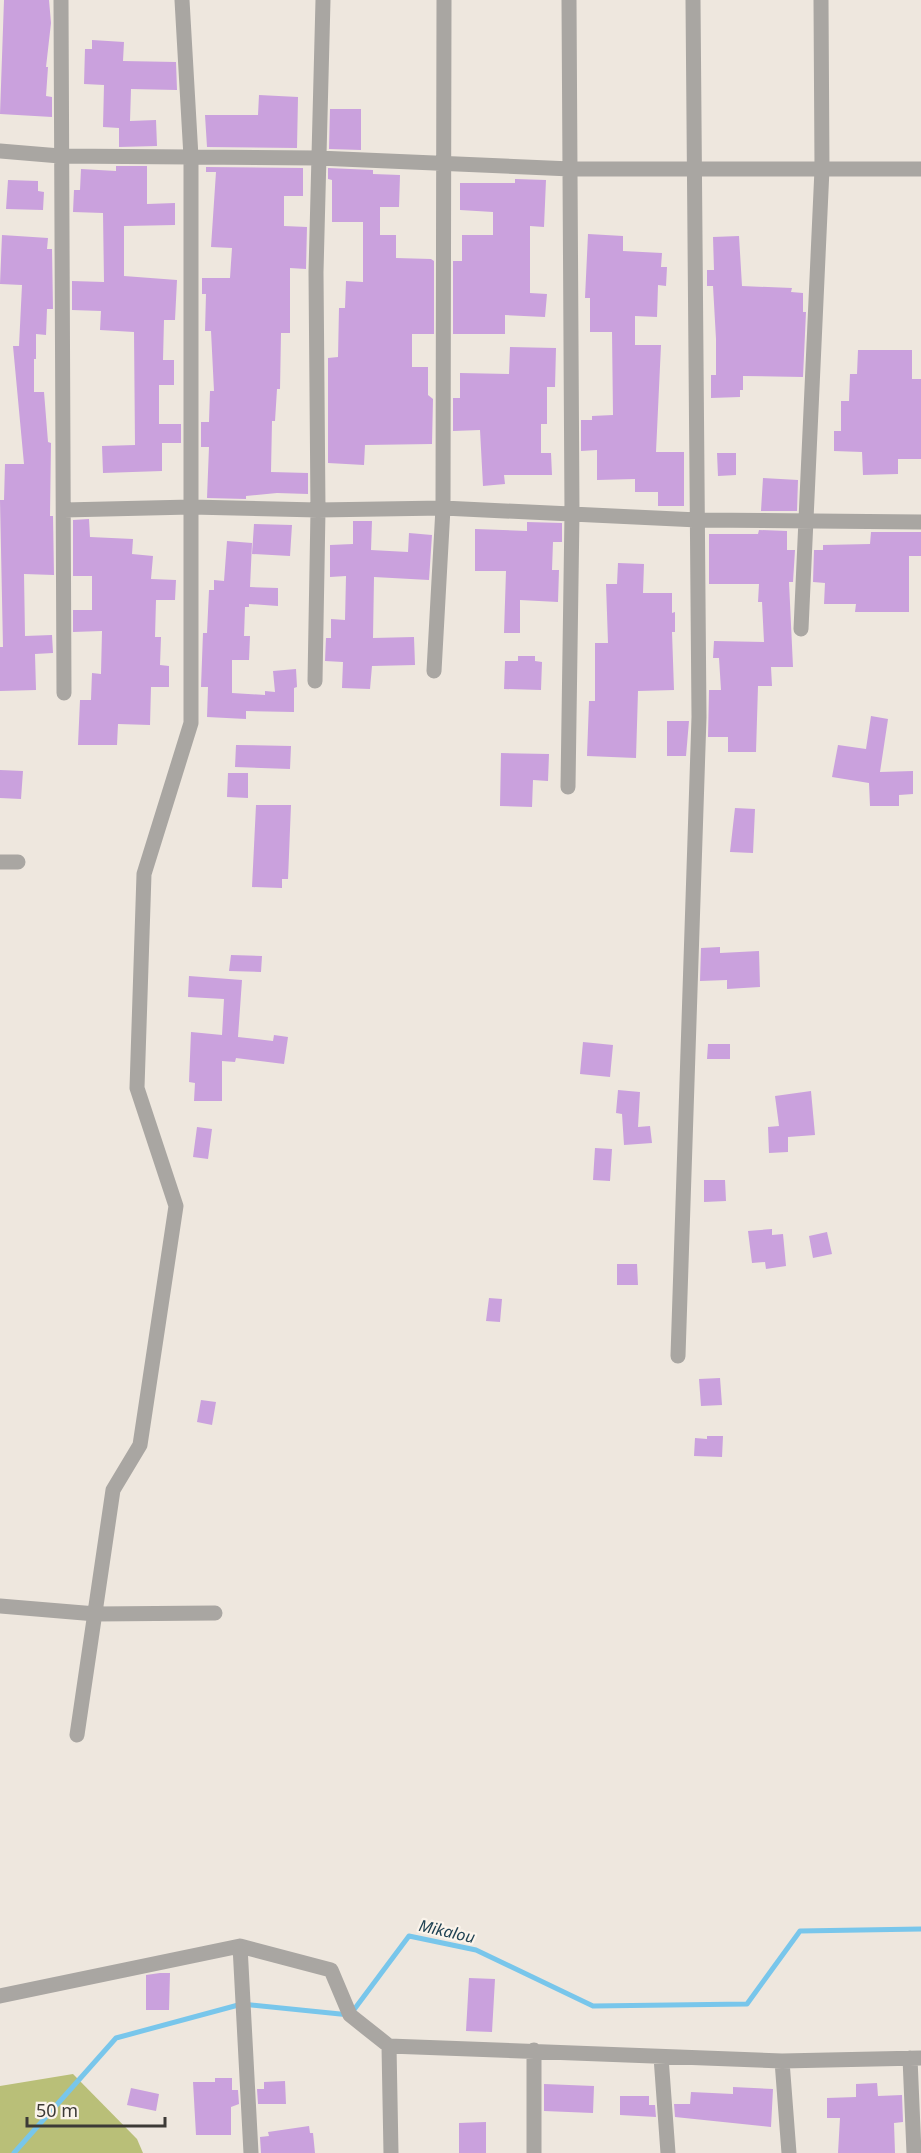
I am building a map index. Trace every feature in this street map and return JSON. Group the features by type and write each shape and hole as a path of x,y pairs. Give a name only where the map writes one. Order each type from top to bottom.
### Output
{"street":[{"path":"61,0 64,693"},
{"path":"77,1735 113,1490 140,1445 176,1206 136,1088 144,874 190,723 191,157 182,0"},
{"path":"315,681 318,510 316,272 323,0"},
{"path":"434,671 443,508 444,0"},
{"path":"568,787 572,513 569,0"},
{"path":"678,1356 699,717 693,0"},
{"path":"801,629 822,169 821,0"},
{"path":"0,151 60,156 318,158 571,169 693,171 921,169"},
{"path":"64,510 191,507 318,510 443,508 698,520 921,522"},
{"path":"0,862 18,862"},
{"path":"0,1606 96,1614 215,1613"},
{"path":"240,1946 251,2153"},
{"path":"0,1996 240,1946 332,1970 350,2014 389,2046 782,2061 916,2058 914,2153"},
{"path":"389,2046 391,2153"},
{"path":"534,2050 534,2153"},
{"path":"661,2057 668,2153"},
{"path":"782,2061 789,2153"}],"green space":[{"path":"73,2074 137,2139 143,2153 0,2153 0,2086"}],"building":[{"path":"4,0 49,0 51,23 46,67 48,67 46,96 52,97 52,117 0,114"},
{"path":"92,40 124,42 123,61 176,62 177,90 131,89 130,121 156,120 157,146 119,147 119,128 103,127 104,85 84,84 85,49 92,49"},
{"path":"259,95 298,97 297,148 207,147 205,115 258,115"},
{"path":"330,109 361,109 361,150 329,149"},
{"path":"116,166 147,166 147,204 175,203 175,225 124,226 124,276 177,280 175,320 164,320 163,360 174,360 174,385 159,385 159,424 181,424 181,443 162,443 162,471 103,473 102,446 135,445 134,332 100,330 101,311 72,310 72,281 104,282 103,213 73,212 74,190 80,190 81,169 116,171"},
{"path":"206,167 303,168 303,196 284,196 284,226 307,227 306,269 290,268 290,333 281,333 280,389 277,389 275,421 272,421 271,472 308,473 308,494 277,493 246,496 246,499 207,498 209,447 201,447 201,422 209,422 210,391 214,391 211,331 205,331 206,294 202,294 202,278 230,278 232,248 211,247 216,172 206,172"},
{"path":"328,168 373,170 373,174 400,175 399,207 380,207 380,235 396,235 396,258 434,261 434,334 412,334 412,367 428,367 428,395 433,399 432,444 365,445 364,465 328,463 328,358 338,357 339,308 345,308 346,281 363,282 363,222 332,222 332,180 328,179"},
{"path":"515,179 546,180 544,227 530,226 530,293 547,294 545,317 505,315 505,334 453,334 453,261 462,261 462,235 493,235 493,212 460,210 460,183 515,183"},
{"path":"8,180 38,181 38,191 44,192 43,210 6,209"},
{"path":"588,234 623,236 623,251 662,253 661,267 667,267 666,286 658,285 657,317 635,316 635,345 661,345 656,452 684,452 684,506 658,506 658,492 635,492 635,479 597,480 597,450 581,451 581,420 592,420 592,416 613,415 612,332 590,332 590,298 585,298"},
{"path":"2,235 48,238 47,249 52,249 53,309 47,309 46,335 36,334 34,392 44,392 48,442 51,443 50,516 53,516 54,575 24,574 25,636 52,635 53,653 35,654 36,690 0,691 0,647 3,647 0,500 4,500 5,464 24,464 13,346 19,346 22,285 0,284"},
{"path":"739,236 742,286 792,288 791,292 803,293 803,312 806,312 803,377 743,376 743,390 740,390 740,397 711,398 711,375 716,375 716,339 713,286 707,286 707,270 714,270 713,237"},
{"path":"510,347 556,348 555,387 547,387 547,424 541,424 541,453 551,453 552,475 504,475 505,484 483,486 480,430 453,431 453,398 460,398 460,373 509,374"},
{"path":"858,350 912,350 912,379 921,379 921,459 898,459 898,474 863,475 862,452 834,451 834,431 841,431 841,401 849,401 850,374 857,374"},
{"path":"717,453 736,453 736,475 718,476"},
{"path":"763,478 798,480 797,511 761,511"},
{"path":"89,519 90,537 133,539 132,554 153,556 151,579 176,580 175,600 156,600 155,637 161,637 160,665 169,666 169,687 151,687 150,725 118,724 117,745 78,745 80,700 91,700 92,673 101,674 102,631 73,632 73,610 92,610 92,576 73,576 73,520"},
{"path":"353,521 372,521 371,550 408,552 409,533 432,535 429,580 374,577 373,638 414,637 415,665 372,666 370,689 342,688 343,662 325,661 326,638 331,638 331,619 345,620 346,576 330,577 330,545 353,544"},
{"path":"527,522 562,523 562,542 553,542 552,570 559,570 558,602 520,600 520,633 504,633 506,571 475,571 475,529 527,531"},
{"path":"254,524 292,525 290,556 252,554"},
{"path":"759,530 787,531 787,550 795,550 793,582 789,582 793,667 771,667 772,686 758,686 756,752 728,752 728,737 708,737 709,690 721,690 719,658 713,658 714,641 764,642 762,602 758,602 759,584 709,584 709,534 758,534"},
{"path":"871,532 921,532 921,556 909,556 909,612 855,612 856,604 824,604 825,583 813,582 814,550 823,550 823,545 870,544"},
{"path":"227,541 252,543 250,587 278,588 278,606 249,604 249,607 245,607 244,636 250,636 249,660 232,660 232,693 265,695 265,691 275,692 273,671 296,669 297,687 294,688 294,712 246,711 246,719 207,717 208,687 201,687 203,633 207,633 209,590 214,590 214,580 224,581"},
{"path":"618,563 644,564 643,593 672,593 672,613 675,612 675,632 672,632 674,690 638,691 636,758 587,756 589,701 595,701 595,643 608,643 606,584 617,584"},
{"path":"518,656 535,656 535,661 542,662 541,690 504,689 505,661 518,661"},
{"path":"871,716 888,719 880,772 913,771 913,794 899,795 899,806 870,806 869,783 832,777 838,745 866,749"},
{"path":"667,721 689,721 686,756 667,756"},
{"path":"236,745 291,746 290,769 235,767"},
{"path":"501,753 549,754 548,781 533,780 532,807 500,806"},
{"path":"0,770 23,771 21,799 0,798"},
{"path":"228,773 248,773 248,798 227,797"},
{"path":"256,805 291,805 288,879 282,879 282,888 252,887"},
{"path":"735,808 755,809 753,853 730,852"},
{"path":"720,947 720,953 759,951 760,987 727,989 727,980 700,981 701,948"},
{"path":"231,955 262,956 261,972 229,971"},
{"path":"189,976 242,980 238,1037 273,1041 274,1035 288,1037 284,1064 236,1058 235,1062 222,1061 222,1101 194,1101 195,1083 189,1082 191,1032 222,1035 224,999 188,997"},
{"path":"583,1042 613,1045 610,1077 580,1074"},
{"path":"708,1044 730,1044 730,1059 707,1059"},
{"path":"618,1090 640,1092 638,1127 650,1126 652,1143 624,1145 622,1114 616,1113"},
{"path":"811,1091 815,1135 788,1137 788,1152 769,1153 768,1127 779,1126 775,1096"},
{"path":"197,1127 212,1129 208,1159 193,1157"},
{"path":"595,1148 612,1149 610,1181 593,1180"},
{"path":"704,1180 725,1180 726,1201 704,1202"},
{"path":"772,1229 772,1235 783,1234 786,1266 766,1269 765,1262 752,1263 748,1231"},
{"path":"827,1232 832,1254 813,1258 809,1236"},
{"path":"617,1264 637,1264 638,1285 617,1285"},
{"path":"489,1298 502,1299 500,1322 486,1321"},
{"path":"720,1378 722,1405 701,1406 699,1379"},
{"path":"201,1400 216,1402 212,1425 197,1422"},
{"path":"707,1436 723,1436 722,1457 694,1456 695,1438 707,1439"},
{"path":"170,1973 169,2010 146,2010 146,1975"},
{"path":"469,1978 495,1979 492,2032 466,2031"},
{"path":"215,2078 232,2078 232,2090 238,2090 239,2104 231,2107 231,2135 196,2135 193,2082 215,2082"},
{"path":"285,2081 286,2104 258,2104 257,2089 264,2089 264,2082"},
{"path":"877,2083 878,2096 902,2095 903,2122 894,2123 895,2153 838,2153 840,2118 827,2118 827,2098 856,2097 856,2084"},
{"path":"544,2084 594,2086 593,2113 544,2111"},
{"path":"733,2087 773,2089 771,2127 675,2117 674,2104 690,2104 691,2092 733,2094"},
{"path":"131,2088 159,2094 156,2111 127,2105"},
{"path":"620,2096 649,2096 649,2105 655,2105 656,2117 620,2115"},
{"path":"486,2122 486,2153 459,2153 459,2123"},
{"path":"309,2126 310,2133 313,2133 315,2153 261,2153 260,2137 269,2136 268,2132"}],"waterway":[{"name":"Mikalou","path":"14,2153 116,2038 242,2004 350,2015 409,1936 476,1950 593,2006 747,2004 800,1931 921,1929"}]}
